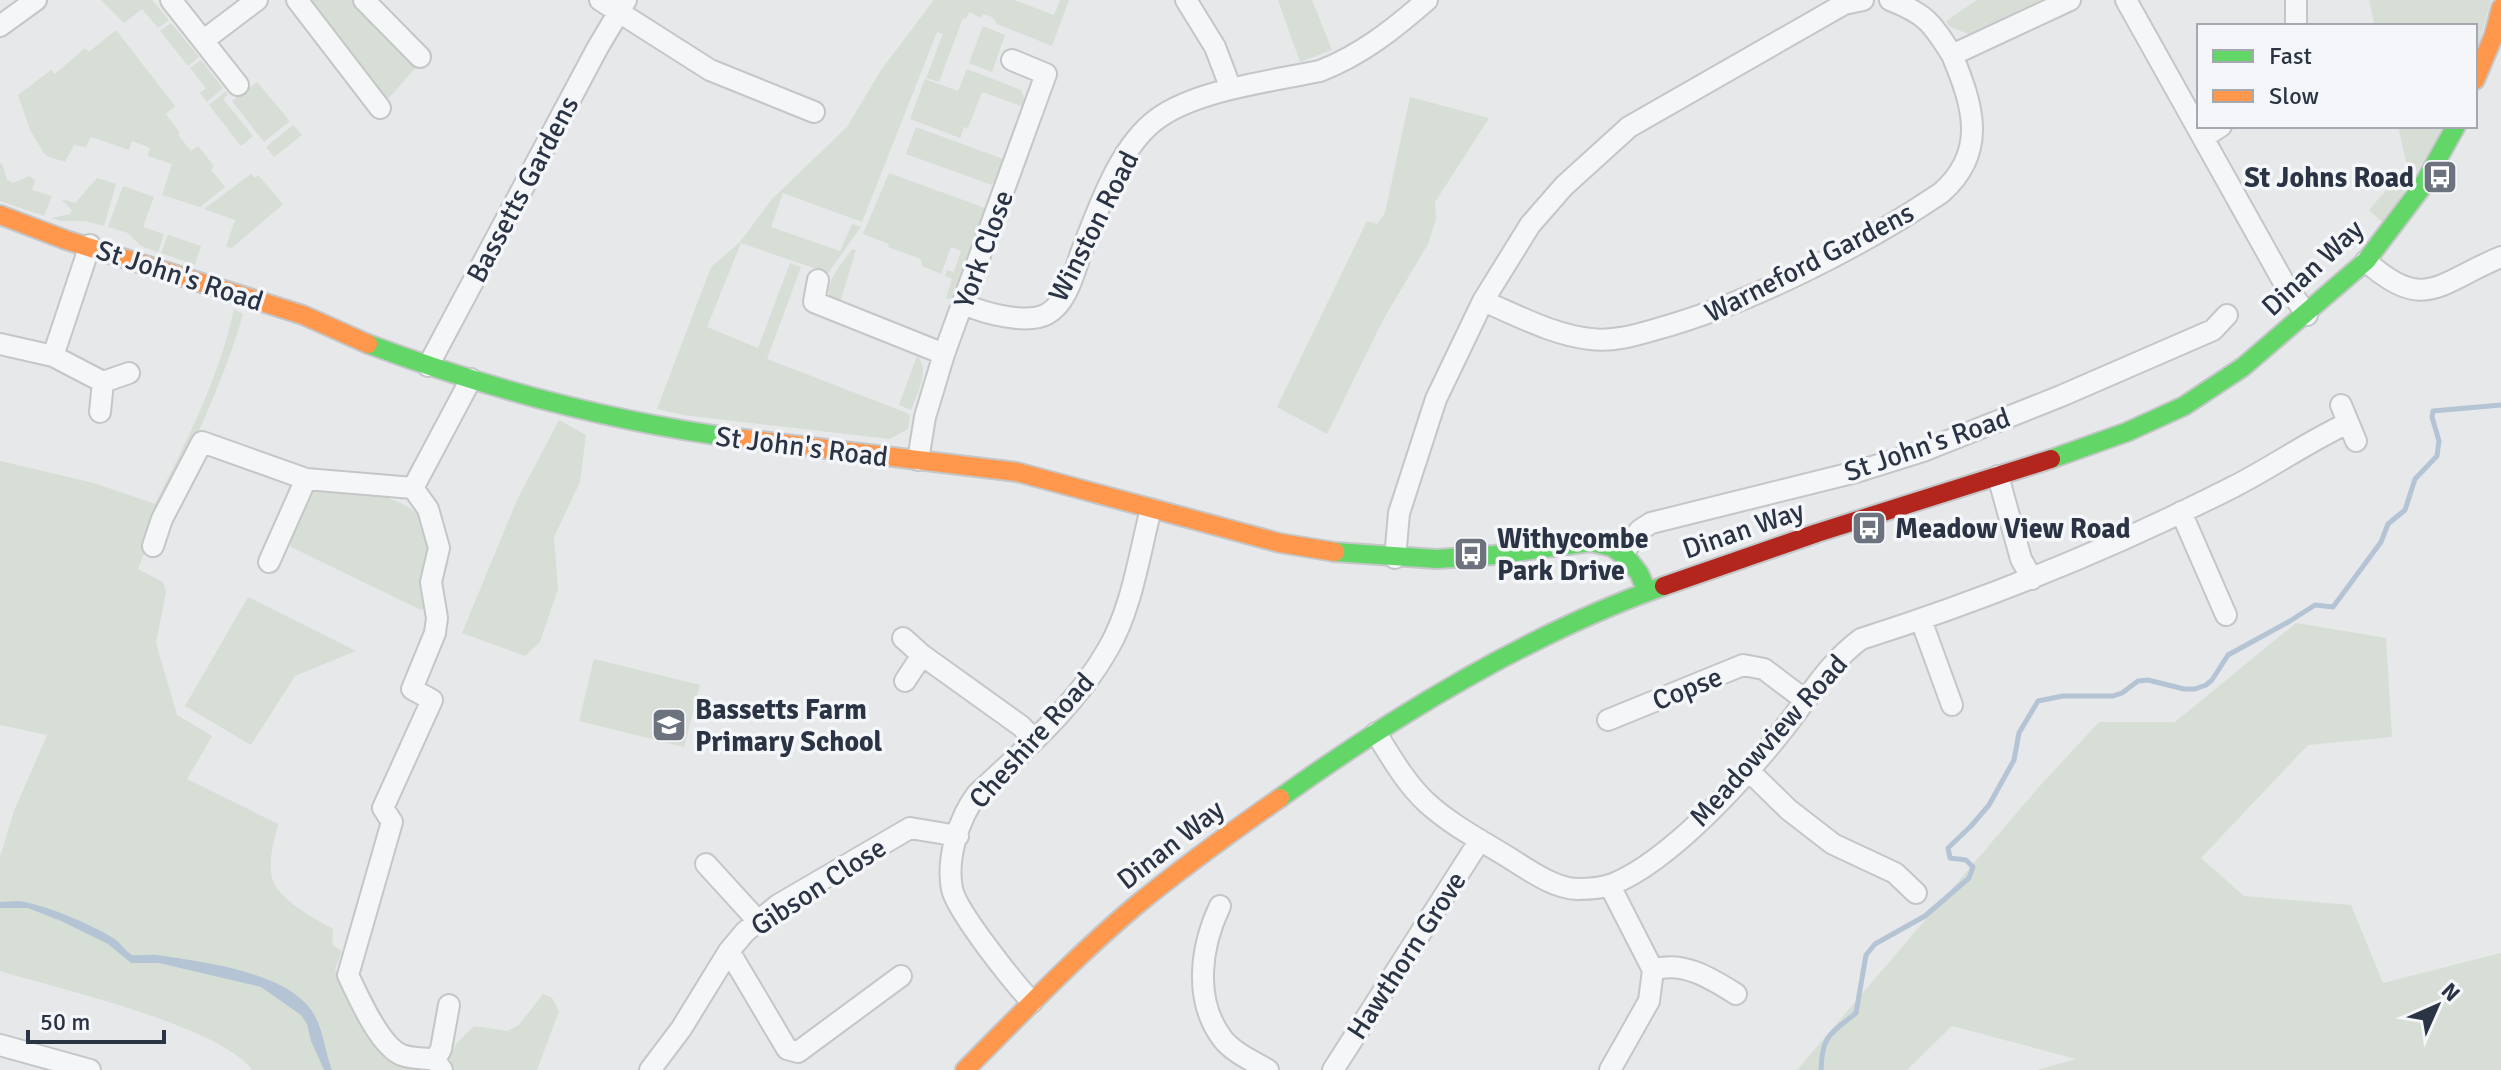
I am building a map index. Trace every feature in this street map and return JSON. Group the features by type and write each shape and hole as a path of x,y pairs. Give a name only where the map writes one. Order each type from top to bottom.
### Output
{"street":[{"path":"0,26 36,0"},
{"path":"171,0 238,85"},
{"path":"204,40 257,0"},
{"path":"297,0 380,108"},
{"path":"364,0 420,57"},
{"path":"600,0 622,7 710,70 814,112"},
{"path":"1186,0 1215,47 1231,89"},
{"name":"Winston Road","path":"964,304 981,312 1026,319 1047,314 1055,308 1072,277 1116,171 1139,137 1156,119 1187,104 1231,89 1334,66 1395,28 1427,0"},
{"path":"1395,558 1399,513 1423,434 1451,365 1483,301 1530,225 1564,186 1629,127 1844,4 1863,0"},
{"path":"1890,0 1916,10 1927,19 1952,55 2070,0"},
{"path":"2126,0 2182,104 2197,118"},
{"path":"2296,0 2296,24"},
{"name":"Bassetts Gardens","path":"428,366 622,7"},
{"path":"2477,75 2494,35 2501,8"},
{"name":"Warneford Gardens","path":"1483,301 1557,334 1595,340 1634,335 1706,316 1855,244 1941,193 1954,182 1969,154 1973,129 1971,107 1952,55"},
{"name":"York Close","path":"918,460 925,417 944,354 1046,74 1012,60"},
{"name":"Dinan Way","path":"965,1070 1032,1002 1131,910 1190,862 1376,733 1497,661 1647,592 2127,432 2184,406 2243,367 2366,261 2422,187 2455,128"},
{"path":"2213,132 2283,281 2307,315"},
{"name":"St John's Road","path":"0,215 54,236 303,315 350,337 428,366 679,431 1017,472 1280,543 1395,558 1494,555 1591,542 1607,544 1624,552 1640,530 1651,523 1856,472 1923,451 2213,330 2227,315"},
{"path":"53,356 90,245"},
{"path":"2366,261 2391,283 2413,291 2432,290 2501,257"},
{"path":"818,280 814,302 944,354"},
{"path":"0,344 53,356 103,382 129,373"},
{"path":"413,488 471,379"},
{"path":"100,412 103,382"},
{"name":"Meadowview Road","path":"1376,733 1399,770 1425,801 1453,824 1540,877 1575,889 1610,886 1636,872 1715,807 1843,652 1861,639 2032,579 2260,473 2348,423"},
{"path":"153,546 168,507 202,442 306,479 413,488 428,509 439,548 431,582 437,618 435,633 412,689 432,700 383,808 392,822 348,975 367,1014 392,1048 402,1055 438,1065 449,1005"},
{"path":"1998,476 2021,559 2032,579"},
{"path":"269,562 306,479"},
{"name":"Cheshire Road","path":"1032,1002 989,949 952,890 953,855 967,808 977,794 1067,707 1109,649 1128,600 1151,509"},
{"path":"2181,512 2226,615"},
{"path":"1624,552 1643,578 1647,592"},
{"path":"1921,620 1935,688 1952,705"},
{"path":"903,638 1034,739"},
{"path":"905,681 922,655"},
{"name":"Copse","path":"1608,720 1743,665 1764,669 1805,700"},
{"path":"1748,770 1789,810 1833,844 1895,873 1916,893"},
{"name":"Gibson Close","path":"650,1070 681,1029 729,951 778,905 910,828 958,836"},
{"name":"Hawthorn Grove","path":"1333,1070 1480,840"},
{"path":"706,864 758,921"},
{"path":"1610,886 1653,970 1649,1001 1610,1070"},
{"path":"1220,906 1208,931 1205,948 1205,1000 1222,1039 1241,1055 1268,1070"},
{"path":"729,951 787,1049 798,1052 901,976"},
{"path":"1653,970 1662,967 1699,972 1736,994"},
{"path":"0,1045 90,1070"}],"shaded area":[{"path":"101,0 152,0 169,20 158,28 142,9 124,23"},
{"path":"307,0 358,0 420,63 386,101"},
{"path":"934,0 1014,0 1054,15 1060,0 1069,0 1052,46 997,24 992,17 983,14 981,18 969,12 966,19 963,18 939,82 926,78 943,34 937,32 862,222 783,193 771,227 840,251 852,224 861,227 828,273 741,243 707,327 758,348 790,263 801,267 767,359 902,411 910,415 908,429 890,439 683,415 657,409 711,267 740,242 772,199 847,127 881,70"},
{"path":"1278,0 1312,0 1332,50 1300,62"},
{"path":"1977,0 2041,0 1969,34 1950,27 1946,21"},
{"path":"2369,0 2491,0 2477,50 2477,24 2375,24"},
{"path":"171,23 199,57 188,66 160,31"},
{"path":"983,26 1005,35 992,72 969,63"},
{"path":"116,30 175,106 166,114 180,133 178,135 191,151 198,146 225,187 200,207 162,195 172,164 148,156 150,148 132,141 129,150 91,137 86,147 74,145 65,162 47,156 30,130 18,95 51,70 55,74 85,48 89,52"},
{"path":"201,60 223,88 207,102 200,93 206,88 190,68"},
{"path":"967,69 1021,90 1026,101 1024,107 982,92 968,128 964,127 960,138 910,119 925,79 958,91"},
{"path":"257,82 290,121 264,142 232,101"},
{"path":"226,91 228,94 223,99 253,136 241,146 209,105"},
{"path":"1410,97 1489,118 1435,202 1436,219 1428,244 1383,320 1327,434 1277,407 1367,221 1377,224 1385,213"},
{"path":"293,125 302,135 274,157 266,147"},
{"path":"916,127 1003,159 992,185 906,154"},
{"path":"2398,128 2445,128 2383,223 2369,210 2407,166"},
{"path":"2,163 7,180 13,183 29,176 35,180 32,190 52,196 44,216 0,201"},
{"path":"889,173 985,208 951,299 946,298 952,279 945,276 947,270 954,272 961,251 951,247 941,274 922,266 921,259 863,234"},
{"path":"251,174 255,178 258,175 283,204 232,248 226,247 235,220 204,209"},
{"path":"97,178 116,184 104,226 51,218 70,214 72,210 61,199 75,203"},
{"path":"123,186 154,197 143,227 164,234 158,252 141,246 128,233 108,227"},
{"path":"168,235 201,246 195,265 161,253"},
{"path":"852,249 856,250 840,302 829,298 830,284"},
{"path":"234,309 243,314 233,347 138,569 163,582 166,592 156,643 177,715 212,736 187,779 278,824 271,867 277,888 299,909 333,929 332,945 342,951 335,969 379,1046 431,1070 252,1070 235,1054 173,1024 0,971 0,857 14,811 47,735 0,725 0,461 94,483 155,504 211,385"},
{"path":"917,356 923,375 911,410 899,405"},
{"path":"559,420 586,435 580,482 554,537 558,589 540,642 525,656 462,633 517,500"},
{"path":"319,488 370,493 405,505 418,515 428,528 433,545 425,608 421,610 291,547 290,543 314,491"},
{"path":"248,597 356,651 295,676 251,745 185,706"},
{"path":"2296,623 2386,638 2392,737 2308,745 2201,858 2244,896 2351,905 2383,983 2501,953 2501,1070 2037,1070 2076,1059 1952,1026 1907,1070 1797,1070 2038,788 2099,722 2175,722"},
{"path":"594,659 700,685 684,747 579,721"},
{"path":"543,994 552,998 559,1011 537,1070 455,1070 449,1058 457,1043 474,1026 507,1031 519,1025"}],"water":[{"path":"19,901 93,927 116,940 132,955 157,955 218,965 282,986 299,997 312,1011 319,1024 332,1070 324,1070 301,1015 261,987 159,963 131,963 108,944 61,921 28,908 0,908 0,902"}],"waterway":[{"path":"1821,1070 1823,1049 1829,1036 1856,1013 1866,955 1875,944 1925,916 1969,878 1973,867 1966,860 1950,858 1948,848 1989,805 2014,760 2019,733 2038,701 2063,696 2113,696 2138,681 2148,680 2195,689 2212,680 2228,655 2315,605 2333,607 2381,542 2388,524 2405,510 2415,479 2437,456 2439,441 2433,411 2501,405"}],"traffic: fast":[{"path":"2051,459 2127,432 2184,406 2243,367 2366,261 2422,187 2455,128"},
{"path":"368,344 460,376 601,414 744,439"},
{"path":"1335,552 1437,559 1591,542 1612,547 1627,558 1639,573 1647,592"},
{"path":"1280,798 1465,678 1564,627 1664,586"}],"traffic: slow":[{"path":"2477,75 2494,35 2501,8"},
{"path":"0,215 66,240 303,315 368,344"},
{"path":"744,439 1017,472 1280,543 1335,552"},
{"path":"965,1070 1068,967 1133,908 1280,798"}],"traffic: jam":[{"path":"1664,586 1817,533 2051,459"}],"place":[{"name":"St Johns Road","path":"2440,177"},
{"name":"Meadow View Road","path":"1869,528"},
{"name":"Withycombe Park Drive","path":"1471,554"},
{"name":"Bassetts Farm Primary School","path":"669,725"}]}
